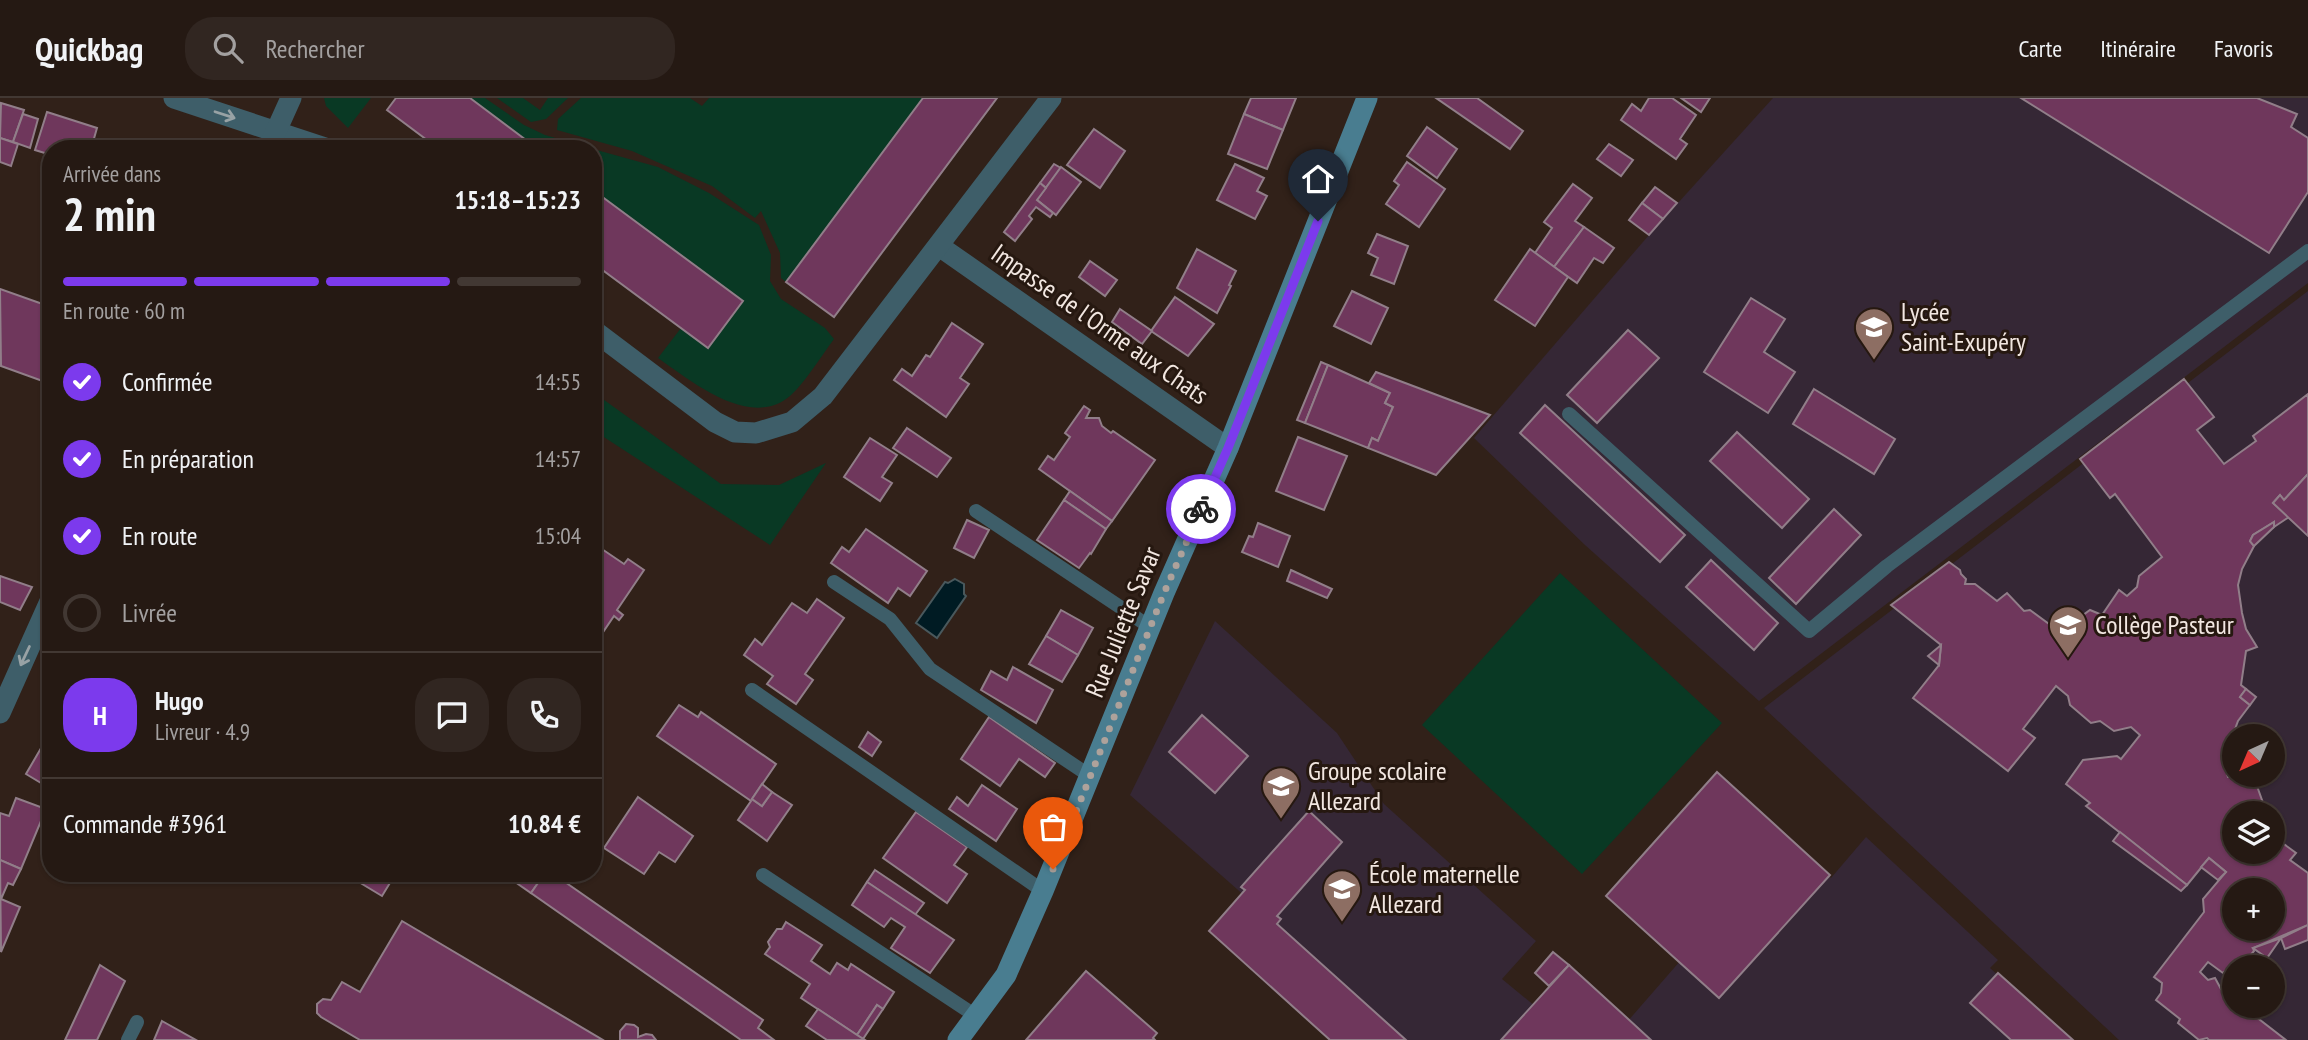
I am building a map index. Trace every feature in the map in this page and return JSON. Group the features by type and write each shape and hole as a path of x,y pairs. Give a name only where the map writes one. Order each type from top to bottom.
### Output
{"street":[{"path":"174,98 273,140 291,98"},
{"path":"602,337 715,422 735,432 756,433 792,422 822,396 1051,98"},
{"name":"Rue Juliette Savar","path":"958,1040 1006,975 1043,891 1150,627 1228,448 1367,98"},
{"name":"Impasse de l'Orme aux Chats","path":"939,246 1228,448"},
{"path":"0,713 42,619"}],"lane":[{"path":"1569,414 1809,631 1887,566 2308,251"},
{"path":"976,511 1150,627"},
{"path":"834,582 890,619 930,669 1090,776"},
{"path":"752,690 1043,891"},
{"path":"763,876 975,1016"},
{"path":"128,1040 137,1022"}],"shaded area":[{"name":"Lycée Saint-Exupéry","path":"1773,98 2308,98 2308,283 1759,701 1585,545 1474,438 1649,235"},
{"name":"Collège Pasteur","path":"2308,291 2308,1040 2119,1040 1764,708"},
{"name":"Groupe scolaire Allezard","path":"1215,621 1337,733 1384,804 1536,941 1502,979 1535,1006 1553,986 1539,973 1553,956 1627,1022 1681,960 1718,776 1831,878 1866,837 1998,960 1990,968 2069,1040 1336,1040 1246,897 1130,795"}],"green space":[{"path":"324,98 371,98 348,128 326,106"},
{"path":"470,98 485,98 524,125 562,140 526,140"},
{"path":"497,98 523,98 540,110 548,98 568,98 546,119 531,122"},
{"path":"581,98 690,98 702,106 709,98 923,98 786,282 781,278 780,253 761,211 755,218 712,186 632,151 602,143 602,140 557,130 558,119"},
{"path":"602,151 658,167 709,193 759,225 771,255 770,281 781,299 825,328 834,339 795,391 774,405 757,408 721,398 658,358 681,328 708,348 743,301 602,197"},
{"path":"602,398 721,484 779,485 826,463 770,545 602,436"},
{"path":"1560,573 1722,723 1582,874 1422,725"}],"water":[{"path":"955,579 964,584 966,596 937,638 916,623 945,582"}],"building":[{"path":"396,98 470,98 526,140 427,140 387,110"},
{"path":"923,98 997,98 834,317 786,282"},
{"path":"1251,98 1296,98 1283,130 1244,114"},
{"path":"1436,98 1477,98 1523,131 1510,149"},
{"path":"1649,98 1672,98 1696,115 1680,139 1687,144 1676,159 1621,120 1632,104 1641,111"},
{"path":"1681,98 1710,98 1701,112"},
{"path":"2021,98 2257,98 2297,114 2291,127 2308,138 2308,192 2269,253"},
{"path":"1,103 24,110 13,142 0,138"},
{"path":"47,112 97,128 94,140 42,140 42,152 35,150"},
{"path":"23,114 38,119 30,148 13,142"},
{"path":"1244,114 1283,130 1267,169 1228,154"},
{"path":"1427,127 1457,149 1437,178 1407,156"},
{"path":"1094,129 1125,151 1100,188 1067,165"},
{"path":"0,138 18,144 11,166 0,162"},
{"path":"1609,144 1633,160 1621,176 1597,159"},
{"path":"1407,162 1445,189 1419,227 1386,204 1399,185 1394,181"},
{"path":"1054,164 1061,168 1046,188 1040,183"},
{"path":"1235,164 1264,178 1257,191 1267,196 1255,219 1217,200"},
{"path":"1061,167 1081,182 1056,215 1037,200"},
{"path":"1040,183 1046,188 1037,200 1053,213 1050,217 1036,207 1029,216 1032,219 1015,241 1004,232"},
{"path":"1573,184 1592,198 1575,221 1584,227 1554,267 1535,253 1552,228 1544,222"},
{"path":"1655,187 1677,203 1663,219 1642,203"},
{"path":"602,197 743,301 708,348 602,270"},
{"path":"1642,203 1663,219 1649,235 1629,220"},
{"path":"1584,227 1614,248 1603,263 1594,258 1577,283 1554,267"},
{"path":"1377,234 1408,246 1394,284 1371,275 1378,258 1368,253"},
{"path":"1197,249 1236,271 1217,313 1177,288"},
{"path":"1530,249 1568,277 1535,326 1495,300"},
{"path":"1090,261 1117,280 1105,296 1079,277"},
{"path":"0,289 42,304 42,381 1,366"},
{"path":"1352,291 1388,308 1371,344 1334,326"},
{"path":"1175,297 1214,324 1188,356 1151,331"},
{"path":"1751,298 1785,319 1764,352 1795,372 1768,413 1704,372"},
{"path":"1120,309 1152,331 1142,344 1112,322"},
{"path":"952,323 983,344 960,378 969,384 946,417 894,380 902,369 912,376 926,355 930,357"},
{"path":"1628,330 1659,358 1597,423 1567,395"},
{"path":"1321,362 1328,365 1305,423 1297,420"},
{"path":"1328,365 1390,393 1385,403 1393,407 1378,441 1372,438 1368,448 1305,423"},
{"path":"1376,372 1490,415 1436,475 1368,448 1372,438 1378,441 1393,407 1385,403 1390,393 1369,383"},
{"path":"2184,379 2214,417 2197,430 2224,464 2256,441 2253,436 2308,394 2308,474 2284,500 2280,495 2273,503 2289,517 2274,527 2274,522 2253,535 2250,541 2254,546 2242,569 2238,585 2246,629 2257,647 2246,651 2241,685 2246,689 2240,697 2250,705 2237,724 2222,724 2222,788 2258,788 2262,801 2222,801 2222,864 2285,864 2285,845 2296,853 2290,860 2308,873 2308,925 2285,935 2285,878 2222,878 2222,941 2270,941 2253,948 2251,955 2222,955 2222,972 2208,962 2200,972 2208,980 2215,978 2222,990 2222,1018 2258,1018 2286,1040 2199,1040 2178,1023 2180,1019 2156,1000 2161,993 2162,983 2154,977 2204,912 2203,899 2226,872 2209,858 2187,885 2086,806 2090,803 2066,784 2083,760 2117,756 2121,759 2140,735 2131,727 2114,731 2100,721 2091,723 2070,705 2068,696 2056,686 2023,729 2035,738 2008,771 1913,698 1939,665 1941,645 1891,605 1949,562 1960,570 1966,579 1965,584 1975,584 1997,601 2007,593 2024,611 2030,610 2060,632 2090,610 2102,615 2119,590 2127,596 2137,587 2139,576 2162,557 2115,494 2110,498 2080,459"},
{"path":"1814,389 1895,439 1874,474 1793,424"},
{"path":"1545,405 1685,535 1660,562 1520,433"},
{"path":"1084,406 1090,410 1086,418 1099,418 1102,426 1111,433 1113,431 1155,460 1112,521 1039,469 1048,456 1054,460 1070,437 1065,433"},
{"path":"907,428 951,458 937,477 893,448"},
{"path":"1737,432 1809,499 1782,528 1710,461"},
{"path":"1298,437 1347,456 1324,510 1276,491"},
{"path":"870,438 897,455 882,477 892,483 880,501 844,477"},
{"path":"2308,474 2308,536 2273,503 2280,495 2284,500"},
{"path":"1070,491 1112,521 1106,529 1064,500"},
{"path":"1064,500 1106,529 1079,568 1037,540"},
{"path":"1834,509 1861,535 1796,604 1769,578"},
{"path":"967,520 989,530 974,558 954,548"},
{"path":"2274,522 2274,527 2254,546 2250,541 2253,535"},
{"path":"1258,523 1290,536 1278,567 1242,552 1249,536 1253,537"},
{"path":"866,529 927,571 910,596 898,588 888,603 831,563 842,547 849,552"},
{"path":"602,549 624,564 628,559 644,570 617,610 623,615 619,620 614,616 602,634"},
{"path":"1711,560 1778,623 1754,650 1686,587"},
{"path":"1291,570 1332,589 1327,598 1287,581"},
{"path":"0,576 32,587 20,610 0,602"},
{"path":"817,599 844,618 805,674 813,680 796,704 767,684 773,676 744,655 755,639 762,645 792,603 807,613"},
{"path":"1061,610 1093,628 1078,655 1046,636"},
{"path":"1046,636 1078,655 1062,682 1029,664"},
{"path":"1941,645 1939,665 1928,656"},
{"path":"1013,667 1053,690 1036,723 981,690 991,671 1007,680"},
{"path":"2246,689 2256,697 2250,705 2240,697"},
{"path":"679,705 698,717 701,712 776,764 752,799 762,806 772,792 792,805 767,841 738,820 751,801 657,736"},
{"path":"1202,715 1248,756 1215,793 1169,752"},
{"path":"989,717 1055,763 1045,777 1019,759 1000,786 961,759"},
{"path":"868,732 881,742 872,756 859,747"},
{"path":"42,746 42,784 26,774"},
{"path":"1717,772 1830,875 1719,998 1606,896"},
{"path":"762,784 772,792 762,806 752,799"},
{"path":"982,785 1017,809 996,841 949,809 957,797 968,806"},
{"path":"638,797 693,836 675,862 659,852 644,874 604,848"},
{"path":"16,798 42,808 42,819 21,869 0,860 0,813 9,816"},
{"path":"1309,811 1342,842 1277,916 1281,919 1277,924 1406,1040 1330,1040 1209,931 1245,890 1241,887"},
{"path":"916,812 967,847 954,865 967,874 947,903 883,858"},
{"path":"2120,832 2187,885 2181,891 2113,841"},
{"path":"2209,858 2226,872 2218,880 2201,867"},
{"path":"0,860 21,869 13,885 8,883 1,899 20,907 1,952"},
{"path":"875,870 924,903 915,915 867,882"},
{"path":"359,882 391,882 382,896"},
{"path":"515,882 539,882 531,893"},
{"path":"539,882 565,882 763,1020 758,1028 774,1040 741,1040 531,893"},
{"path":"867,882 954,940 930,973 891,948 905,927 891,918 884,927 852,905"},
{"path":"402,921 603,1040 360,1040 321,1017 317,1013 317,1004 323,999 331,1000 342,982 360,992"},
{"path":"786,922 822,945 811,961 830,974 837,963 848,970 851,964 894,992 883,1009 877,1005 857,1035 801,998 810,984 765,954 770,947 768,942"},
{"path":"2308,925 2308,940 2285,949 2282,941 2285,941 2285,936"},
{"path":"2279,941 2269,955 2263,955 2253,948"},
{"path":"1553,952 1569,965 1549,986 1535,973"},
{"path":"100,965 125,981 97,1040 65,1040"},
{"path":"1569,965 1626,1017 1651,1040 1501,1040"},
{"path":"1086,971 1157,1033 1153,1038 1155,1040 1026,1040"},
{"path":"1998,973 2073,1040 2011,1040 1970,1003"},
{"path":"877,1005 883,1009 863,1039 857,1035"},
{"path":"818,1009 865,1040 827,1040 806,1026"},
{"path":"162,1021 196,1040 154,1040"},
{"path":"626,1024 638,1028 638,1037 652,1035 656,1040 620,1040 620,1031"}],"way so far":[{"path":"1053,869 1164,593 1201,509"}],"place":[{"name":"Lycée Saint-Exupéry","path":"1874,361"},
{"name":"Collège Pasteur","path":"2068,659"},
{"name":"Groupe scolaire Allezard","path":"1281,820"},
{"name":"École maternelle Allezard","path":"1342,923"}],"route":[{"path":"1201,509 1318,221"}]}
